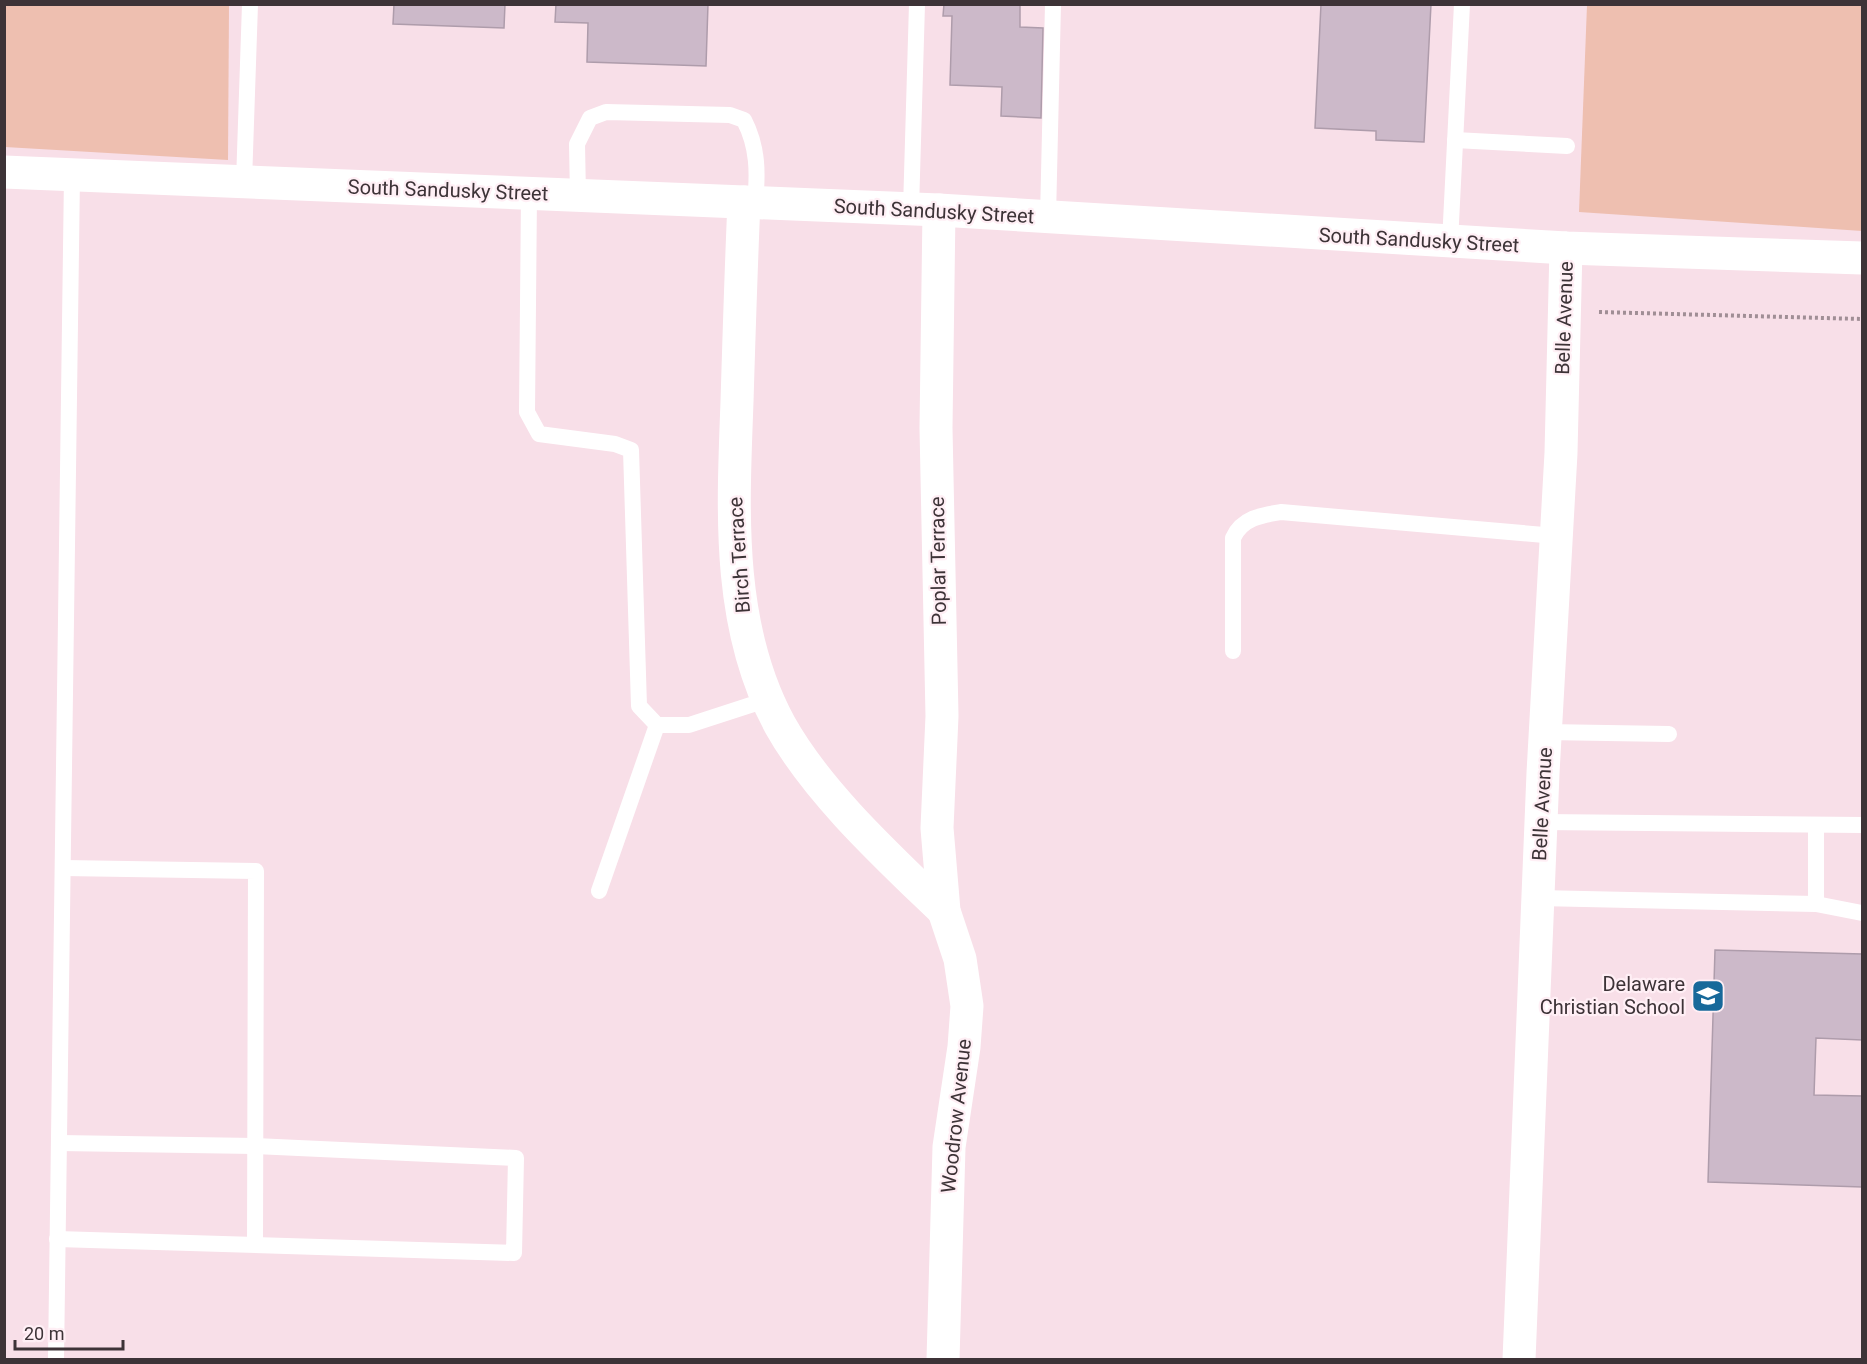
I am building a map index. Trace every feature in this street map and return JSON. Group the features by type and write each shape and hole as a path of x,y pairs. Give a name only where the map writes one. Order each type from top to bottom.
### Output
{"street":[{"name":"South Sandusky Street","path":"4,172 925,209 1450,242 1863,258"},
{"name":"Birch Terrace","path":"749,202 735,540 740,609 757,673 780,723 798,753 871,841 944,911"},
{"name":"Poplar Terrace","path":"925,209 936,428 942,716 937,828 944,911"},
{"name":"Belle Avenue","path":"1519,1359 1545,732 1556,536 1566,248"},
{"name":"Woodrow Avenue","path":"943,1359 949,1147 964,1047 966,1006 960,959 944,911"}],"lane":[{"path":"244,182 250,4"},
{"path":"918,4 925,209"},
{"path":"1048,217 1053,4"},
{"path":"1450,242 1462,4"},
{"path":"578,196 577,144 590,118 606,112 730,115 744,120 754,139 758,175 749,202"},
{"path":"1455,140 1567,146"},
{"path":"56,1359 72,175"},
{"path":"529,194 527,412 539,434 615,444 631,450 639,706 657,725 689,725 769,699"},
{"path":"1233,651 1233,537 1243,524 1263,515 1281,512 1556,536"},
{"path":"599,891 657,725"},
{"path":"1545,732 1669,734"},
{"path":"1541,822 1863,825"},
{"path":"1816,826 1816,904"},
{"path":"63,868 256,871 255,1244"},
{"path":"1538,898 1816,904 1863,913"},
{"path":"57,1239 514,1253 516,1158 255,1146 59,1143"}],"path":[{"path":"1564,312 1863,319"}],"shaded area":[{"path":"4,5 229,5 228,160 5,147"},
{"path":"1587,5 1862,5 1862,231 1579,212"}],"building":[{"path":"394,4 505,4 504,28 393,24"},
{"path":"556,4 708,4 706,66 587,62 588,23 555,22"},
{"path":"944,4 1020,4 1020,27 1043,28 1041,118 1001,116 1002,87 950,85 952,16 943,16"},
{"path":"1321,4 1431,4 1424,142 1376,140 1376,131 1315,128"},
{"path":"1715,950 1862,954 1862,1040 1816,1038 1814,1095 1862,1096 1862,1187 1708,1182"}],"place":[{"name":"Delaware Christian School","path":"1708,996"}]}
